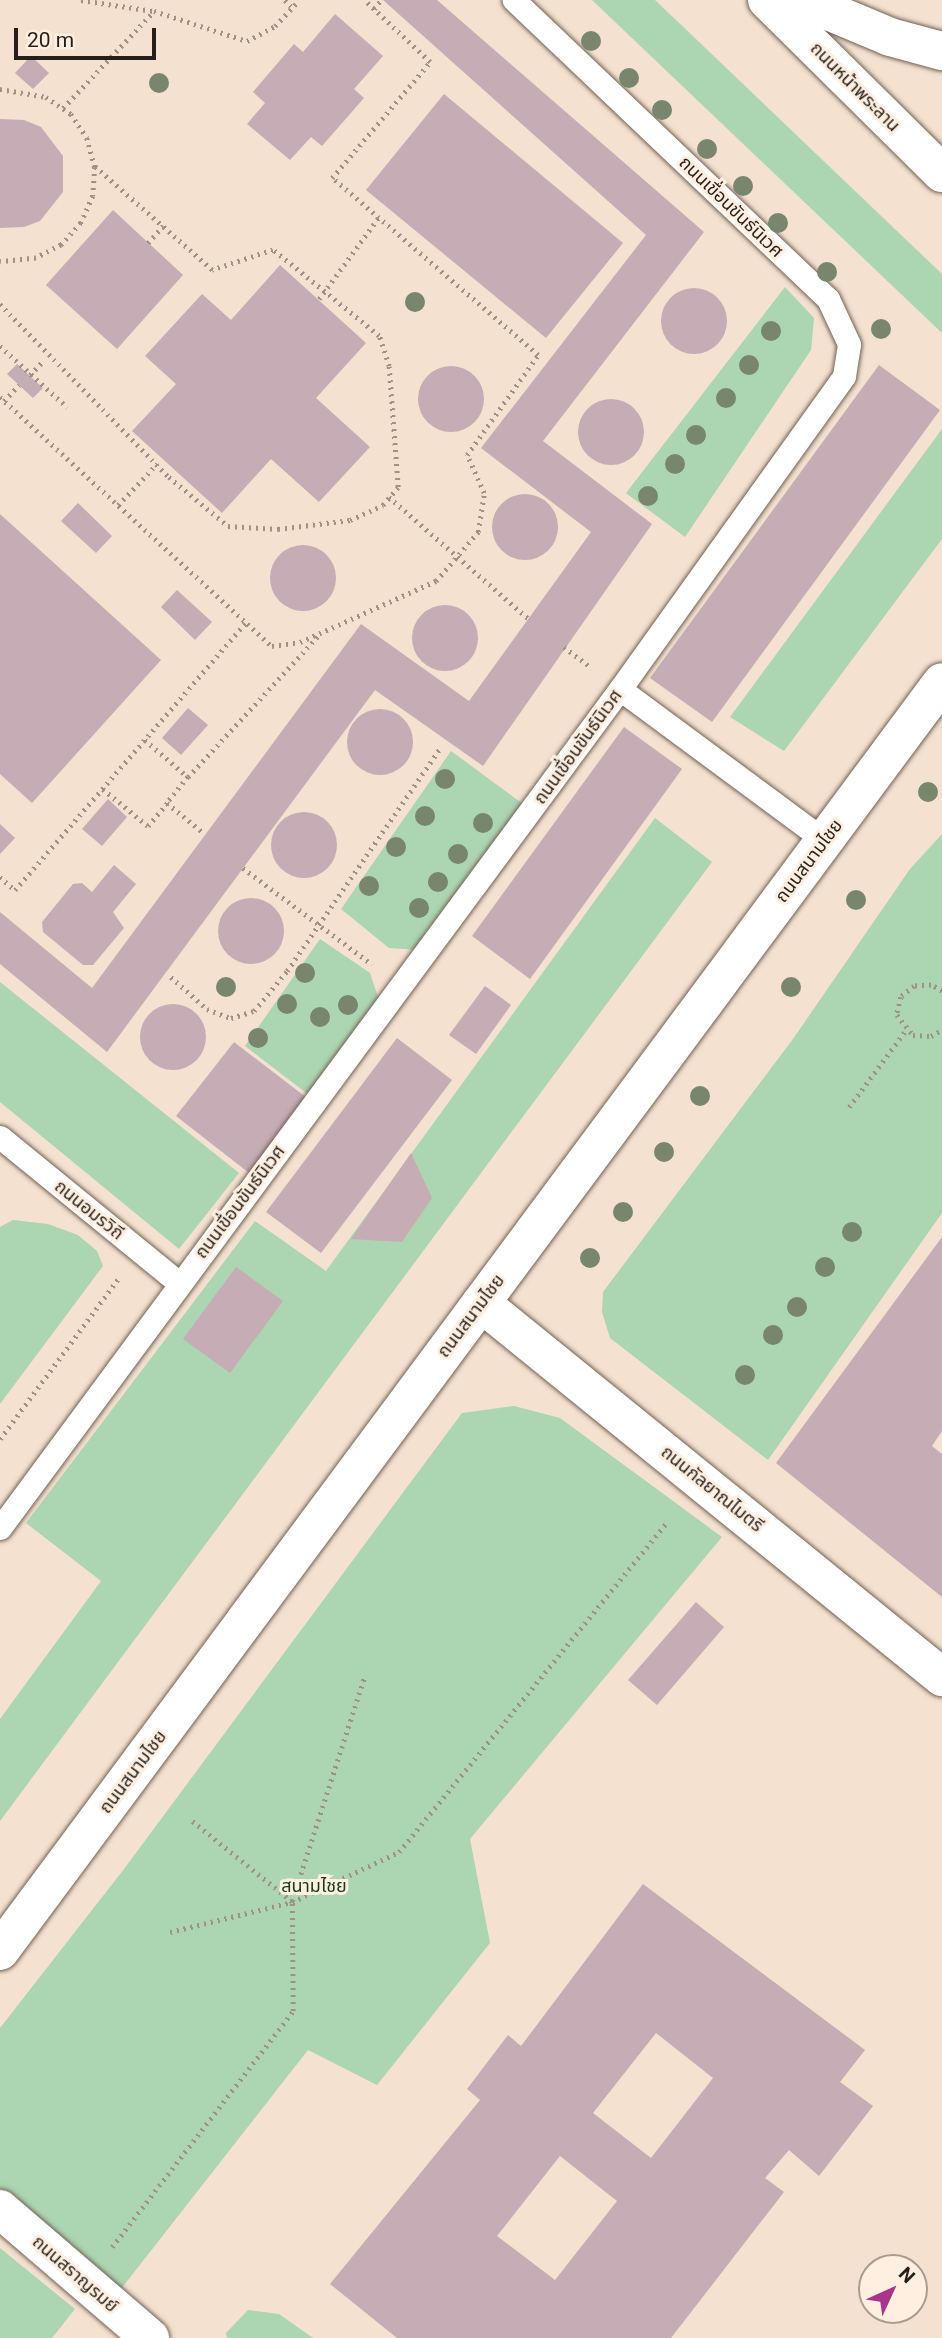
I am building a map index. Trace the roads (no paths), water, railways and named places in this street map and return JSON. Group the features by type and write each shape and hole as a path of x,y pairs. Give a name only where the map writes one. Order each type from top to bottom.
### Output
{"main road":[{"name":"ถนนหน้าพระลาน","path":"767,0 942,173"},
{"path":"802,0 890,37 942,51"},
{"name":"ถนนสนามไชย","path":"0,1951 942,682"},
{"name":"ถนนกัลยาณไมตรี","path":"481,1303 942,1677"},
{"name":"ถนนสราญรมย์","path":"0,2210 150,2338"}],"lane":[{"name":"ถนนเขื่อนขันธ์นิเวศ","path":"0,1528 178,1283 620,689 844,376 849,344 828,299 514,0"},
{"path":"620,689 824,840"},
{"name":"ถนนอมรวิถี","path":"0,1137 178,1283"}],"park label":[{"name":"สนามไชย","path":"314,1886"}]}
